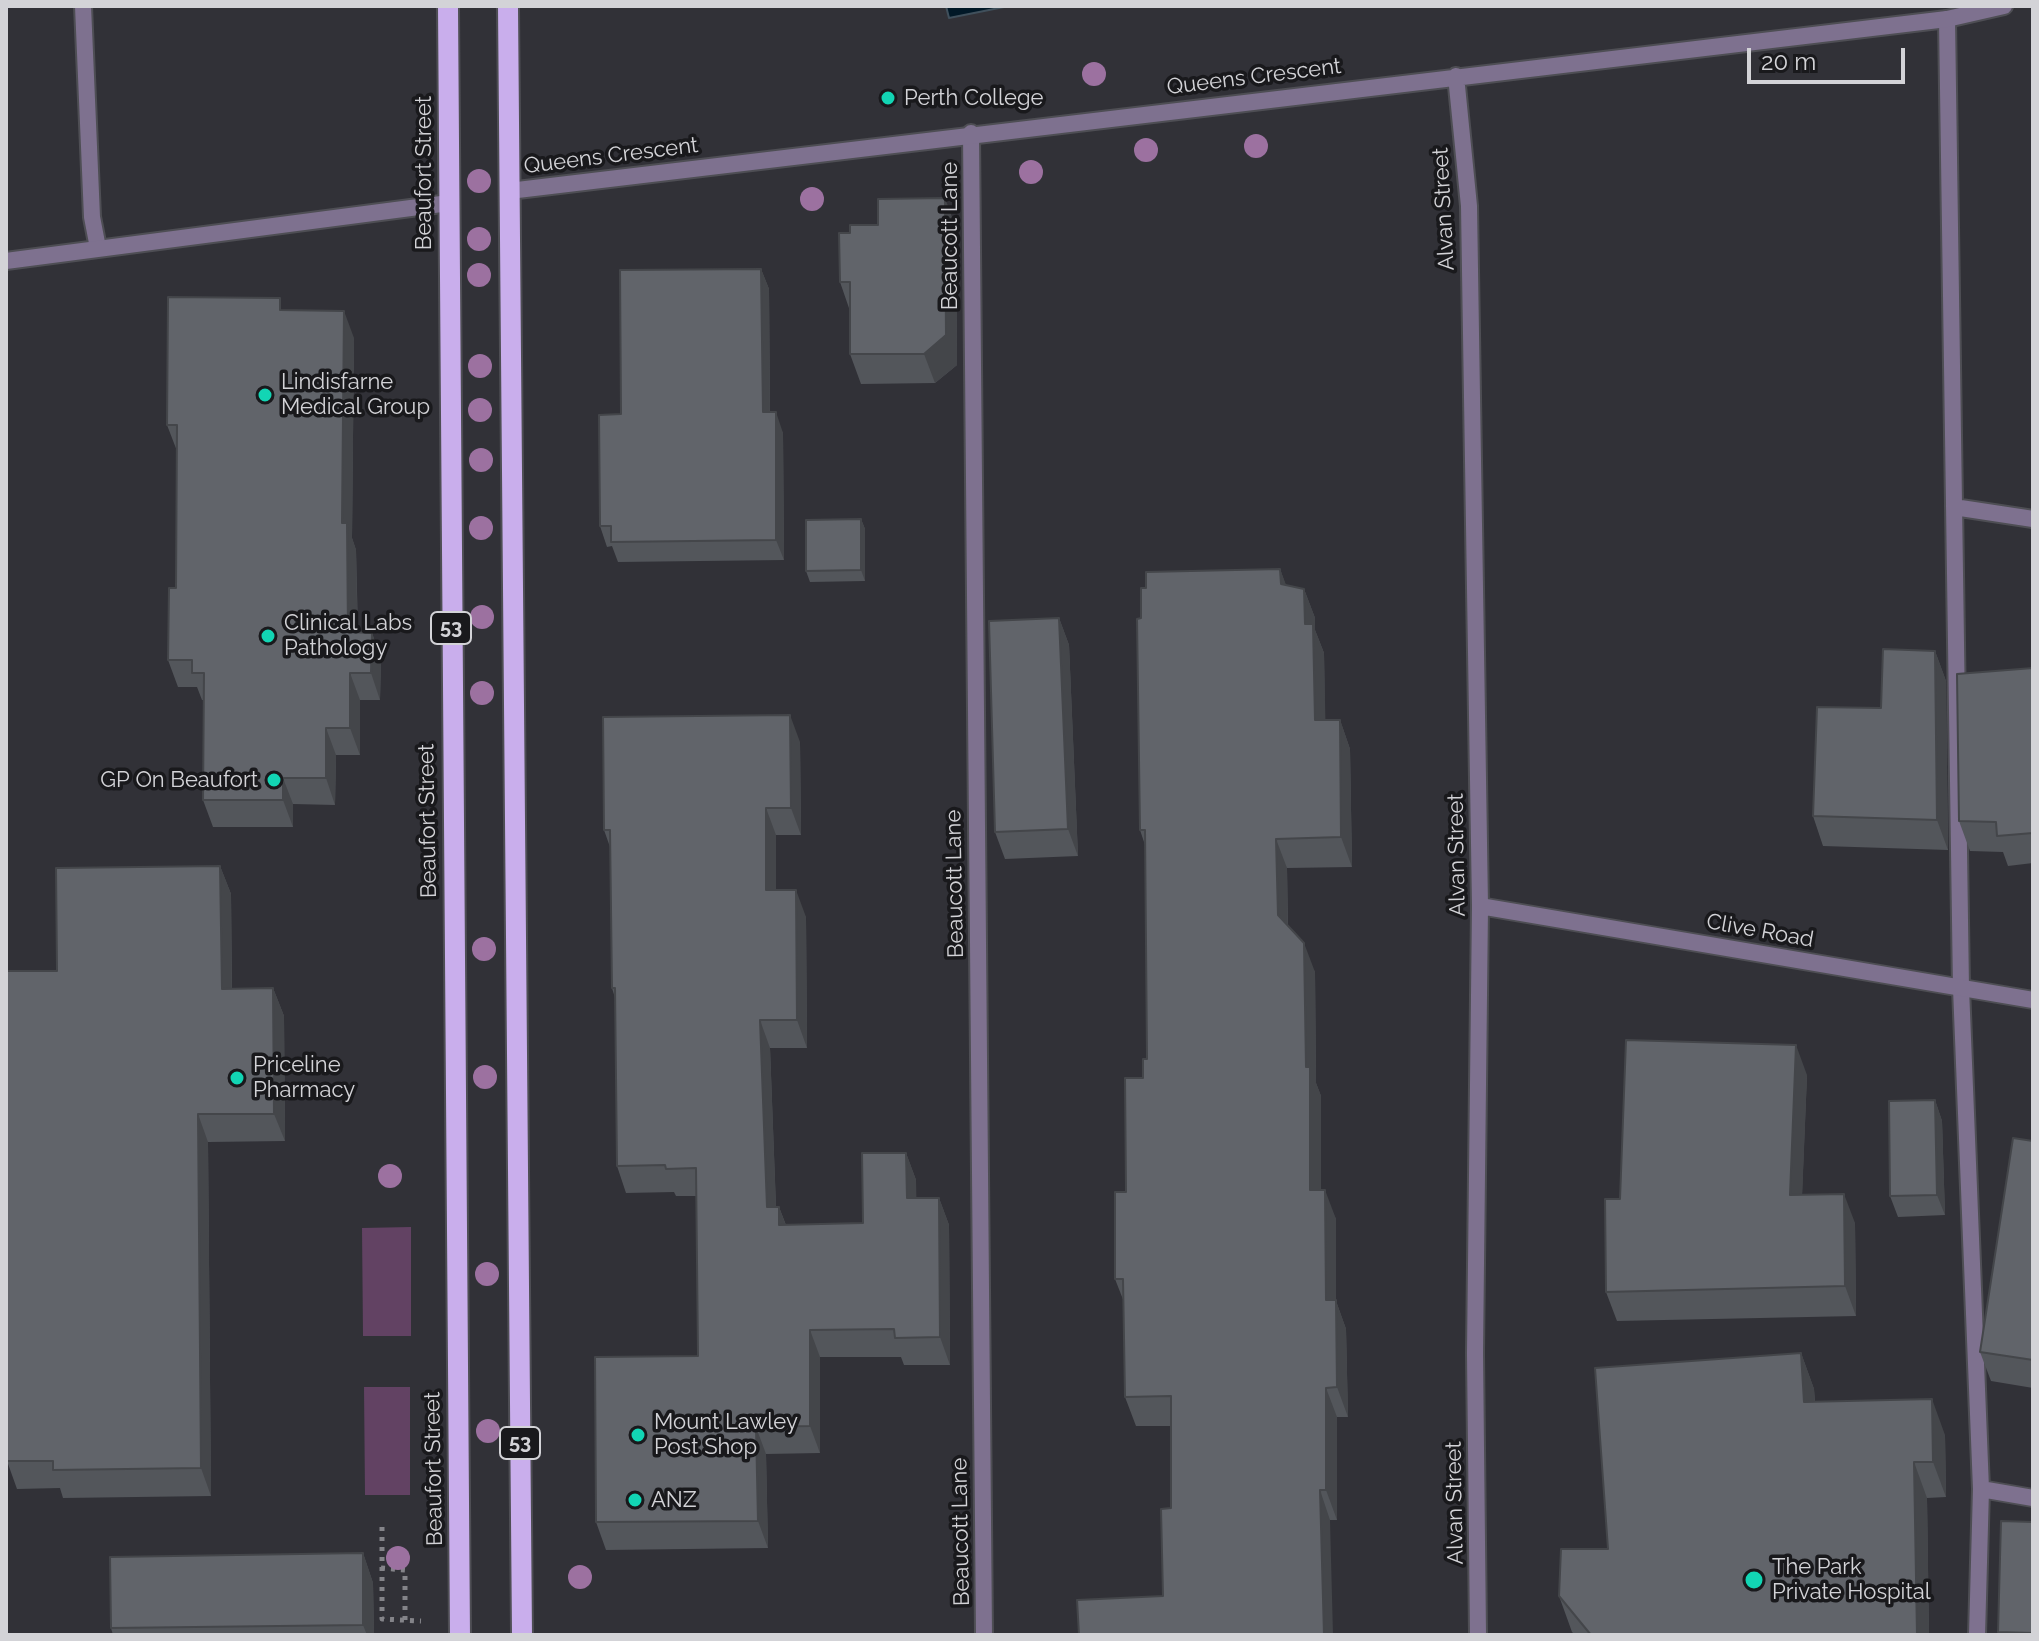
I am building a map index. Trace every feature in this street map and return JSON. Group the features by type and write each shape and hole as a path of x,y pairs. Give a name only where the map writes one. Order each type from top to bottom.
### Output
{"main road":[{"name":"Beaufort Street","path":"448,6 460,1635"},
{"name":"53","path":"508,6 522,1635"}],"street":[{"path":"83,6 92,217 98,248"},
{"name":"Queens Crescent","path":"509,191 971,133 1947,19 2004,6"},
{"path":"1947,19 1961,988 1981,1489 1977,1635"},
{"name":"Alvan Street","path":"1456,76 1469,206 1480,906 1475,1353 1478,1635"},
{"name":"Beaucott Lane","path":"971,133 984,1635"},
{"path":"6,261 449,203"},
{"path":"1954,507 2033,519"},
{"name":"Clive Road","path":"1480,906 2033,1000"},
{"path":"1981,1489 2033,1498"}],"path":[{"path":"382,1527 382,1619 421,1621"},
{"path":"381,1568 405,1570 405,1620"}],"shaded area":[{"path":"411,1227 411,1336 363,1336 362,1228"},
{"path":"364,1387 410,1387 410,1495 365,1495"}],"water":[{"path":"946,6 1009,6 949,18"}],"building":[{"path":"945,198 946,335 924,354 850,354 850,282 840,282 839,233 850,233 850,225 878,225 878,199"},
{"path":"761,269 763,412 776,412 776,540 611,542 611,526 600,526 599,415 621,414 620,270"},
{"path":"168,297 280,298 280,310 344,311 342,523 347,523 348,632 372,633 371,673 350,673 350,728 326,728 326,778 283,778 283,800 203,800 204,673 192,673 192,660 168,660 169,588 176,588 177,425 167,425"},
{"path":"861,519 861,570 806,571 806,520"},
{"path":"1280,569 1281,584 1304,589 1305,624 1313,624 1315,720 1340,720 1341,837 1276,839 1278,915 1304,943 1306,1067 1310,1067 1310,1190 1325,1190 1326,1300 1336,1300 1337,1387 1326,1388 1326,1490 1320,1490 1324,1635 1079,1635 1077,1600 1163,1596 1161,1509 1171,1508 1171,1396 1125,1397 1123,1279 1115,1279 1115,1192 1126,1192 1125,1078 1143,1078 1143,1059 1147,1059 1145,830 1140,830 1137,619 1141,618 1141,588 1146,588 1146,572"},
{"path":"1059,618 1068,829 995,832 989,621"},
{"path":"1883,649 1935,651 1937,820 1813,816 1817,707 1881,708"},
{"path":"2033,668 2033,833 1997,836 1996,822 1959,821 1957,674"},
{"path":"790,715 791,808 766,808 766,890 796,890 797,1020 760,1020 767,1207 779,1207 779,1225 863,1223 862,1153 906,1153 907,1198 939,1198 940,1337 895,1338 894,1329 810,1330 810,1426 756,1427 758,1521 596,1522 595,1357 698,1356 696,1168 617,1166 615,988 612,988 610,830 604,830 603,717"},
{"path":"220,866 222,989 273,988 274,1114 198,1114 201,1468 53,1470 53,1461 7,1461 6,971 57,971 56,868"},
{"path":"1626,1040 1796,1045 1790,1195 1844,1194 1845,1286 1606,1292 1605,1199 1620,1199"},
{"path":"1935,1100 1937,1195 1890,1196 1889,1101"},
{"path":"2013,1138 2033,1141 2033,1360 1980,1352"},
{"path":"1801,1353 1804,1402 1932,1399 1933,1462 1914,1462 1917,1635 1591,1635 1559,1596 1561,1549 1608,1549 1595,1368"},
{"path":"2001,1521 2033,1522 2033,1633 1998,1632"},
{"path":"363,1553 363,1625 111,1628 110,1557"}],"place":[{"name":"Perth College","path":"888,98"},
{"name":"Lindisfarne Medical Group","path":"265,395"},
{"name":"Clinical Labs Pathology","path":"268,636"},
{"name":"GP On Beaufort","path":"274,780"},
{"name":"Priceline Pharmacy","path":"237,1078"},
{"name":"Mount Lawley Post Shop","path":"638,1435"},
{"name":"ANZ","path":"635,1500"},
{"name":"The Park Private Hospital","path":"1754,1580"}]}
